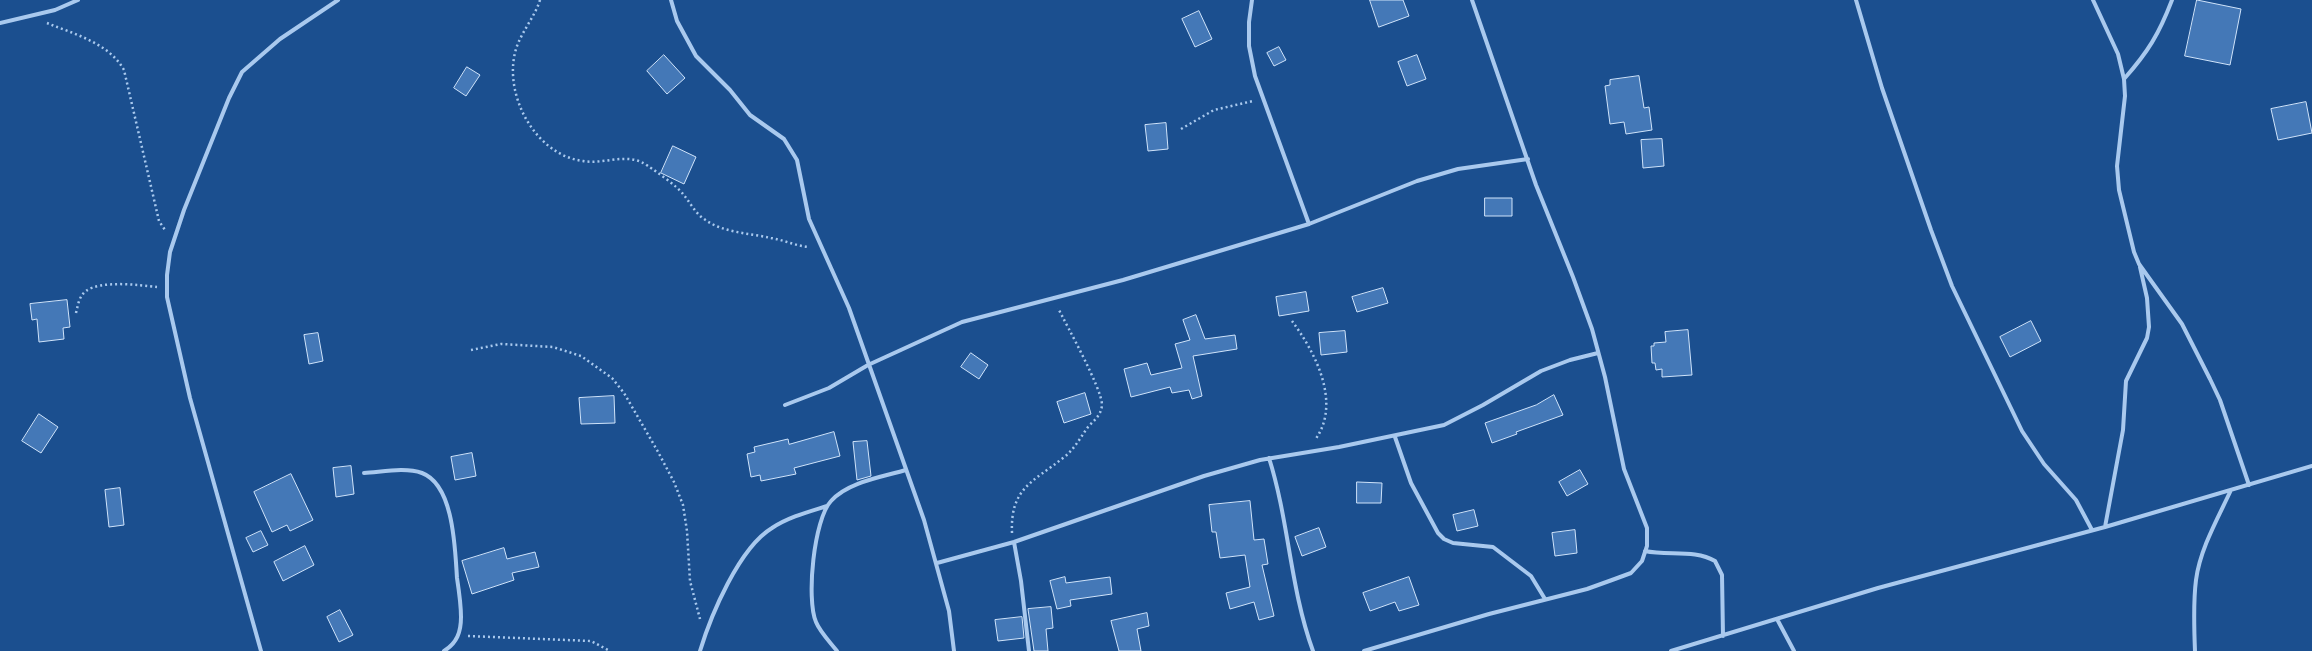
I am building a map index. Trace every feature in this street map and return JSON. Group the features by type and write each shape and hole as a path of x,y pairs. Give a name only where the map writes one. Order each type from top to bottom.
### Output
{"street":[{"path":"0,23 55,10 78,0"},
{"path":"260,651 190,398 167,288 167,275 174,239 229,98 242,72 280,39 338,0"},
{"path":"671,0 677,21 696,56 730,90 750,115 788,144 797,160 809,218 849,308 924,520 949,611 954,651"},
{"path":"1252,0 1249,22 1249,46 1264,101 1309,224"},
{"path":"1364,651 1545,599 1587,589 1631,573 1642,562 1645,551 1647,528 1624,469 1598,353 1573,277 1536,185 1472,0"},
{"path":"1856,0 1882,88 1952,286 2022,431 2044,464 2076,500 2092,530"},
{"path":"2093,0 2118,54 2124,79 2125,96 2117,166 2118,190 2147,298 2148,327 2147,338 2126,381 2123,430 2104,527"},
{"path":"2124,79 2140,61 2160,32 2172,0"},
{"path":"785,405 840,382 868,365 962,322 1053,299 1309,224 1417,181 1458,169 1528,159"},
{"path":"2139,264 2182,324 2210,379 2220,400 2249,485"},
{"path":"937,563 1014,542 1204,476 1269,458 1394,437 1444,425 1483,406 1541,371 1570,360 1598,353"},
{"path":"1394,437 1411,483 1438,533 1444,539 1453,543 1493,547 1531,576 1545,599"},
{"path":"1269,458 1277,485 1285,522 1300,610 1313,651"},
{"path":"1671,651 1878,588 2104,527 2312,466"},
{"path":"837,651 816,623 812,604 817,543 821,520 827,506 837,495 857,485 906,470"},
{"path":"364,473 416,472 430,477 439,486 447,506 456,552 462,617 458,636 454,644 444,651"},
{"path":"2195,651 2194,609 2196,579 2202,555 2231,490"},
{"path":"700,651 723,591 754,544 771,528 791,518 827,506"},
{"path":"1014,542 1021,581 1029,651"},
{"path":"1645,551 1670,554 1700,554 1715,561 1722,575 1723,636"},
{"path":"1778,619 1794,651"}],"path":[{"path":"540,0 517,47 513,67 517,101 525,119 537,134 555,150 568,158 582,162 628,158 637,160 682,192 698,213 712,224 736,232 804,246 823,248"},
{"path":"26,17 59,28 103,47 121,64 135,112 159,221 163,228 174,239"},
{"path":"1182,129 1214,110 1264,101"},
{"path":"76,313 80,297 93,287 131,284 167,288"},
{"path":"1014,542 1012,520 1017,498 1032,480 1072,450 1100,416 1102,404 1096,385 1053,299"},
{"path":"1292,321 1309,345 1316,361 1323,383 1325,400 1326,416 1318,435 1306,452"},
{"path":"471,350 501,344 553,347 581,356 612,378 624,393 674,482 683,505 688,531 690,581 705,637"},
{"path":"458,636 591,641 610,651"}],"building":[{"path":"1370,0 1403,0 1409,16 1379,27"},
{"path":"2197,0 2241,9 2230,65 2185,56"},
{"path":"1199,11 1212,39 1195,47 1182,19"},
{"path":"1279,47 1286,60 1274,66 1267,53"},
{"path":"664,55 685,78 667,94 647,71"},
{"path":"1417,55 1426,79 1407,86 1398,62"},
{"path":"467,67 480,75 466,96 454,88"},
{"path":"1639,76 1644,108 1649,107 1652,130 1626,134 1624,122 1610,124 1605,86 1610,85 1610,80"},
{"path":"2306,102 2312,133 2278,140 2271,109"},
{"path":"1166,123 1168,149 1148,151 1145,125"},
{"path":"1662,139 1664,166 1643,168 1641,140"},
{"path":"673,146 696,157 684,184 661,173"},
{"path":"1485,198 1512,198 1512,216 1485,216"},
{"path":"1383,288 1388,303 1357,312 1352,297"},
{"path":"1306,292 1309,311 1279,316 1276,297"},
{"path":"67,300 70,327 63,328 64,339 39,342 37,319 32,320 30,304"},
{"path":"1196,315 1205,339 1235,335 1237,349 1193,356 1202,396 1192,399 1189,390 1172,393 1170,387 1131,397 1124,369 1147,363 1151,375 1182,368 1175,344 1190,340 1183,320"},
{"path":"2031,321 2041,341 2010,357 2000,337"},
{"path":"1688,330 1692,375 1662,377 1662,369 1656,370 1655,363 1652,363 1651,346 1654,346 1654,343 1666,342 1665,332"},
{"path":"1345,331 1347,352 1321,355 1319,333"},
{"path":"318,333 323,361 309,364 304,335"},
{"path":"971,353 988,365 979,379 961,367"},
{"path":"1085,393 1091,414 1064,423 1057,402"},
{"path":"1554,395 1563,415 1516,432 1517,434 1492,443 1485,423 1536,405"},
{"path":"614,396 615,423 581,424 579,398"},
{"path":"39,414 58,427 41,453 22,441"},
{"path":"834,432 840,456 794,468 796,474 761,481 760,475 751,477 747,454 755,452 754,447 788,439 789,444"},
{"path":"867,441 871,476 857,480 853,442"},
{"path":"472,453 476,476 455,480 451,457"},
{"path":"351,466 354,494 336,497 333,468"},
{"path":"1580,470 1588,484 1567,496 1559,482"},
{"path":"291,474 313,520 290,531 287,525 272,532 254,492"},
{"path":"1357,482 1382,483 1381,503 1357,503"},
{"path":"120,488 124,525 109,527 105,490"},
{"path":"1250,501 1254,540 1264,539 1268,564 1262,565 1274,616 1259,620 1254,602 1230,609 1226,593 1250,587 1245,555 1220,558 1216,532 1212,532 1209,505"},
{"path":"1474,510 1478,526 1457,531 1453,515"},
{"path":"1319,528 1326,547 1302,556 1295,537"},
{"path":"1575,530 1577,553 1555,556 1552,533"},
{"path":"261,531 268,545 253,552 246,538"},
{"path":"305,546 314,565 283,581 274,562"},
{"path":"504,548 507,559 535,552 539,567 512,573 514,580 472,594 462,561"},
{"path":"1065,577 1066,583 1110,577 1112,594 1070,600 1071,606 1057,609 1050,581"},
{"path":"1409,577 1419,605 1399,611 1395,602 1370,611 1363,593"},
{"path":"1051,607 1053,628 1046,629 1048,651 1034,651 1028,609"},
{"path":"340,610 353,635 339,642 327,617"},
{"path":"1147,613 1149,626 1137,629 1141,651 1119,651 1111,621"},
{"path":"1022,617 1024,638 998,641 995,620"}]}
